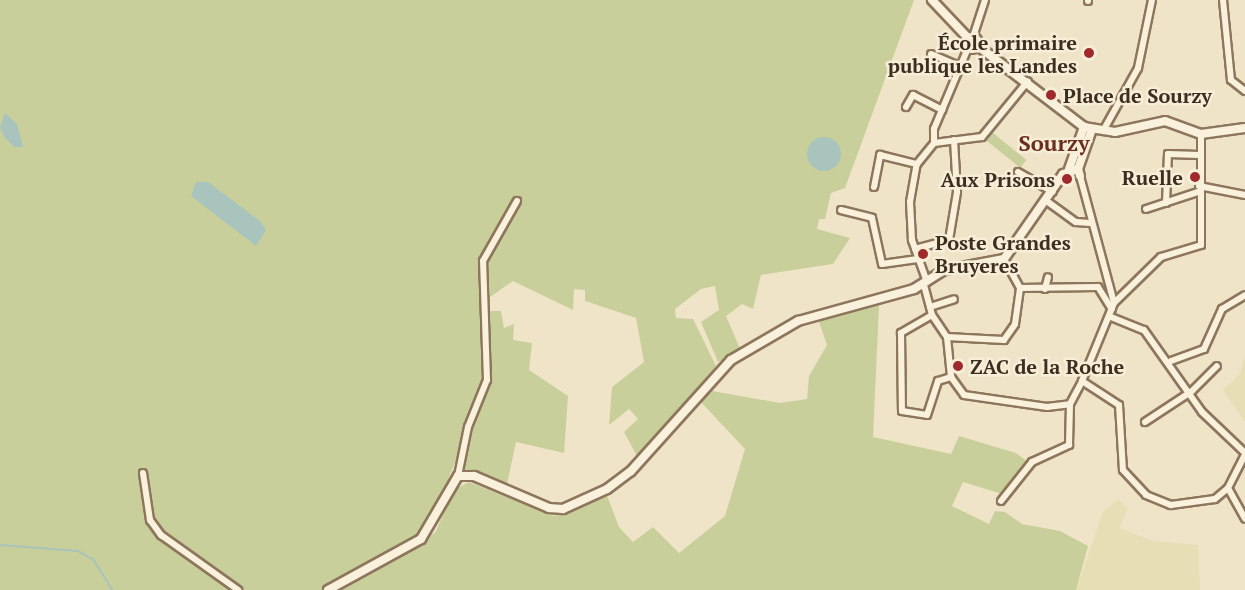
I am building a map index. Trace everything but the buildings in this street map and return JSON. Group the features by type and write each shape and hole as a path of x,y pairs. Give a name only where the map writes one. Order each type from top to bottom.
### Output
{"street":[{"path":"932,0 978,46 1029,80 1088,128 1102,131 1165,121 1201,134 1245,128"},
{"path":"985,0 961,67 942,110 934,143 917,164 910,202 915,249 932,315 947,336 951,377 974,400 1008,398 1047,407 1070,404"},
{"path":"1102,131 1138,68 1152,0"},
{"path":"1222,0 1231,80 1245,91"},
{"path":"968,48 978,46"},
{"path":"931,54 961,67"},
{"path":"934,143 982,137 1029,80"},
{"path":"906,107 913,95 942,110"},
{"path":"1004,259 1011,242 1048,202 1088,128"},
{"path":"1001,501 1032,462 1069,446 1070,404 1111,317 1113,306 1090,223 1079,172 1088,128"},
{"path":"1113,306 1161,257 1201,245 1199,155 1201,134"},
{"path":"915,249 949,240 957,192 954,140"},
{"path":"1166,203 1168,154 1199,155"},
{"path":"874,187 880,155 917,164"},
{"path":"1018,172 1053,192"},
{"path":"1066,172 1079,172"},
{"path":"1146,209 1199,189 1245,195"},
{"path":"328,590 421,539 458,476 468,427 487,380 483,261 517,201"},
{"path":"1048,202 1076,222 1090,223"},
{"path":"841,210 872,218 882,264 918,259"},
{"path":"458,476 474,477 563,509 620,481 726,364 787,326 925,283 945,270 1004,259"},
{"path":"947,336 1004,340 1015,324 1020,288 1004,259"},
{"path":"1045,289 1048,277"},
{"path":"1020,288 1098,287 1113,306"},
{"path":"1171,361 1204,350 1222,309 1245,295"},
{"path":"930,307 954,299"},
{"path":"932,315 901,333 902,411 927,414 938,381 951,377"},
{"path":"1082,381 1119,405 1123,470 1146,495 1171,505 1215,499 1228,488 1245,453 1188,394 1171,361 1144,330 1111,317"},
{"path":"1145,422 1188,394 1217,366"},
{"path":"143,473 150,520 161,535 238,590"},
{"path":"1228,488 1245,519"}],"shaded area":[{"path":"1245,356 1245,422 1223,390 1240,374"},
{"path":"1118,499 1128,509 1119,528 1153,541 1198,545 1200,590 1076,590 1103,512"}],"green space":[{"path":"0,0 914,0 845,188 831,193 825,219 819,219 817,229 850,238 833,264 761,275 753,309 742,304 726,316 741,351 718,362 701,322 719,310 715,286 701,289 675,309 676,318 693,319 716,366 638,458 624,432 638,419 629,409 609,425 612,387 644,362 636,318 585,301 585,290 574,289 573,310 513,281 480,304 485,383 433,520 421,536 321,590 0,590"},
{"path":"993,133 1026,160 1020,168 987,141"},
{"path":"873,302 879,306 873,437 951,454 959,436 1016,453 1028,462 1002,494 963,482 952,506 989,524 995,511 1005,512 1022,524 1060,531 1088,546 1076,590 333,590 435,533 454,490 469,482 554,516 606,493 619,527 633,542 653,527 679,553 725,516 745,449 699,400 707,390 780,403 807,399 809,376 827,345 818,319"},
{"path":"489,311 501,311 504,328 514,324 513,340 532,343 529,370 568,396 564,453 516,442 507,484 459,468 487,388"}],"water":[{"path":"5,113 17,124 23,147 14,147 4,137 0,127"},
{"path":"824,137 836,142 841,154 836,166 824,171 812,166 807,154 812,142"},
{"path":"196,182 208,182 260,221 266,230 256,246 191,196"}],"waterway":[{"path":"0,545 78,551 94,560 113,590"}],"place":[{"name":"École primaire publique les Landes","path":"1089,53"},
{"name":"Place de Sourzy","path":"1051,95"},
{"name":"Ruelle","path":"1195,177"},
{"name":"Aux Prisons","path":"1067,179"},
{"name":"Poste Grandes Bruyeres","path":"923,254"},
{"name":"ZAC de la Roche","path":"958,366"}],"district":[{"name":"Sourzy","path":"1054,143"}]}
